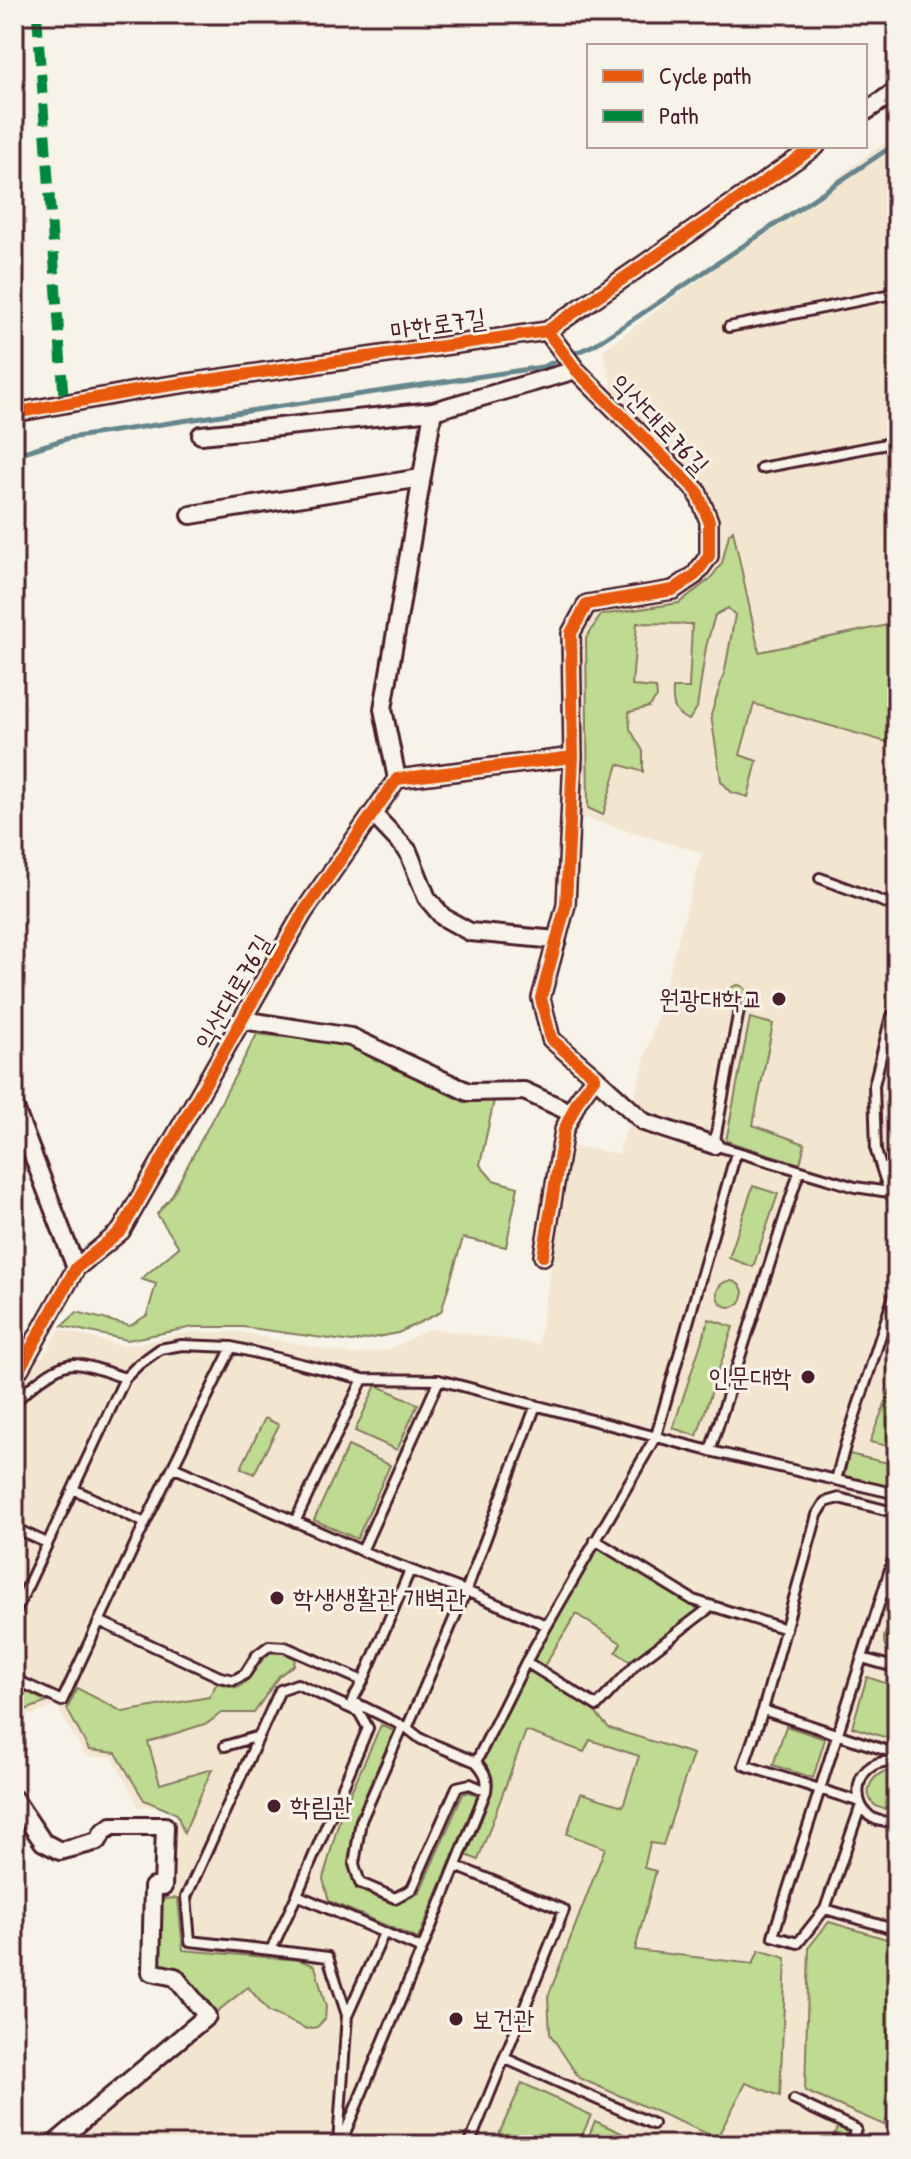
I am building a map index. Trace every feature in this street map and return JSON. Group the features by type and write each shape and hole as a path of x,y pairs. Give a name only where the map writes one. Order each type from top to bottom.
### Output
{"street":[{"path":"867,111 897,90"},
{"name":"마한로7길","path":"14,413 146,389 547,331 813,148"},
{"name":"익산대로76길","path":"547,331 575,368 697,491 709,521 709,556 695,575 673,590 587,604 571,633 573,757 566,905 541,998 551,1039 644,1122 714,1145"},
{"name":"익산대로76길","path":"201,435 433,411 575,368"},
{"path":"433,411 383,709 397,779 573,757"},
{"path":"191,515 421,478"},
{"name":"익산대로76길","path":"14,1374 76,1268 121,1231 303,913 397,779"},
{"path":"373,814 408,851 427,898 443,917 470,932 557,940"},
{"name":"익산대로76길","path":"242,1020 351,1037 468,1092 524,1091 572,1113"},
{"path":"543,1256 564,1130 578,1100 595,1077"},
{"path":"14,1106 76,1268"},
{"path":"14,1799 43,1842 60,1851 98,1841 103,1832 112,1826 165,1826 163,1887 153,1887 151,1972 175,1977 207,2016 53,2145"}],"lane":[{"path":"729,327 897,293"},
{"path":"761,468 897,442"},
{"path":"820,878 897,907"},
{"path":"739,1010 714,1145 799,1172 855,1187 889,1192"},
{"path":"897,1010 890,1020 874,1085 876,1151 889,1192 897,1204"},
{"path":"476,1762 546,1625 656,1436 736,1153"},
{"path":"710,1451 799,1172"},
{"path":"836,1480 897,1286"},
{"path":"14,1615 125,1378 160,1349 182,1345 232,1347 363,1379 439,1380 710,1451 897,1494"},
{"path":"14,1679 62,1701 232,1347"},
{"path":"14,1403 44,1376 71,1364 125,1378"},
{"path":"295,1522 363,1379"},
{"path":"362,1551 439,1380"},
{"path":"486,1791 470,1784 457,1787 412,1889 395,1898 360,1883 354,1864 361,1821 466,1591 536,1405"},
{"path":"173,1467 362,1551 546,1625"},
{"path":"73,1489 145,1523"},
{"path":"897,1513 839,1498 825,1502 817,1515 763,1710 744,1765 860,1804 874,1819 883,1822 897,1820"},
{"path":"14,1528 47,1543"},
{"path":"595,1540 693,1600 786,1629"},
{"path":"897,1546 773,1936 798,1943 825,1909 860,1804 858,1786 861,1776 877,1763 897,1762"},
{"path":"339,2145 486,1791 484,1771 476,1762 421,1739 405,1727 352,1701 410,1570"},
{"path":"883,1592 897,1596"},
{"path":"526,1662 597,1706 637,1663 712,1606"},
{"path":"99,1621 220,1677 234,1680 245,1674 257,1655 269,1646 285,1647 363,1681"},
{"path":"862,1658 897,1668"},
{"path":"271,1950 368,1728 359,1712 297,1684 280,1690 186,1897 190,1941 328,1957 347,2015"},
{"path":"763,1710 897,1754"},
{"path":"225,1746 259,1736"},
{"path":"456,1866 564,1910 469,2145"},
{"path":"297,1895 422,1949"},
{"path":"825,1909 897,1930"},
{"path":"339,2145 347,2015 384,1933"},
{"path":"504,2058 653,2124"},
{"path":"794,2100 856,2129 849,2145"}],"shaded area":[{"name":"원광대학교","path":"897,134 897,2145 55,2145 214,2014 154,1968 157,1891 170,1891 177,1806 139,1807 112,1757 86,1757 56,1706 14,1721 14,1375 20,1368 44,1355 60,1329 123,1346 189,1332 239,1332 354,1355 389,1349 431,1328 538,1344 571,1146 619,1154 702,853 581,817 581,634 592,611 677,599 714,559 716,523 615,400 603,350"}],"green space":[{"path":"733,530 759,652 897,623 897,745 754,704 740,755 757,761 748,797 731,792 721,781 711,715 725,670 735,615 728,608 715,615 706,647 697,708 689,720 677,711 673,703 673,688 689,688 692,624 637,623 632,686 656,688 657,697 649,707 629,712 630,729 643,751 643,772 618,764 603,815 588,808 586,638 601,615 679,603 710,579 722,563 729,534"},
{"path":"734,985 742,985 747,994 745,1001 734,1003 729,998 729,990"},
{"path":"750,1018 773,1024 753,1125 805,1144 800,1164 726,1141"},
{"path":"257,1034 346,1044 464,1102 494,1100 480,1165 493,1180 518,1187 506,1247 463,1238 441,1312 398,1333 352,1342 243,1327 194,1327 127,1340 62,1326 77,1312 130,1326 147,1315 156,1284 141,1279 179,1247 157,1214 171,1197"},
{"path":"897,1037 897,1157 889,1127 886,1097 889,1067"},
{"path":"753,1186 778,1194 753,1267 729,1258"},
{"path":"730,1281 740,1284 743,1294 740,1304 730,1307 720,1304 717,1294 720,1284"},
{"path":"709,1319 733,1327 697,1436 673,1428"},
{"path":"897,1373 897,1448 870,1442"},
{"path":"376,1385 418,1404 397,1450 355,1431"},
{"path":"265,1418 279,1425 254,1474 241,1468"},
{"path":"348,1446 390,1465 357,1539 314,1520"},
{"path":"849,1454 897,1465 897,1488 844,1476"},
{"path":"597,1548 690,1604 702,1607 631,1662 616,1652 621,1643 576,1614 544,1666 532,1660"},
{"path":"897,1623 897,1657 887,1649 884,1639 886,1631"},
{"path":"271,1652 285,1653 295,1658 294,1665 279,1676 254,1713 221,1713 208,1723 148,1742 160,1784 212,1769 184,1833 177,1814 144,1800 116,1753 89,1750 67,1709 77,1688 123,1712 209,1697 217,1683 237,1688 243,1684"},
{"path":"528,1669 594,1711 609,1728 693,1754 663,1845 650,1843 644,1868 656,1871 635,1950 753,1964 759,1950 786,1958 780,2096 746,2083 717,2138 579,2078 550,2034 548,1997 605,1848 567,1834 581,1793 623,1806 639,1756 590,1740 584,1752 526,1731 478,1860 466,1855 492,1790 490,1771 481,1763"},
{"path":"867,1677 897,1687 897,1741 852,1727"},
{"path":"14,1685 47,1702 14,1714"},
{"path":"381,1725 394,1731 355,1819 348,1865 356,1889 396,1905 419,1893 463,1794 469,1792 478,1796 418,1939 329,1901 323,1879 341,1814"},
{"path":"786,1726 825,1739 813,1778 773,1765"},
{"path":"883,1772 897,1774 897,1807 879,1808 870,1798 870,1784"},
{"path":"178,1898 183,1950 299,1960 315,1966 326,2007 325,2019 317,2027 307,2029 269,2012 248,1987 214,2014 160,1970 162,1899"},
{"path":"829,1922 897,1942 897,2098 884,2125 805,2091 809,1947"},
{"path":"522,2083 591,2115 578,2145 494,2145"},
{"path":"595,2121 639,2141 637,2145 585,2145"},
{"path":"838,2126 850,2132 844,2145 829,2145"}],"waterway":[{"path":"14,455 69,438 542,367 594,345 897,143"}],"marked path":[{"path":"37,14 64,403"},
{"path":"885,14 897,30"}],"cycle path":[{"path":"14,413 146,389 547,331 813,148"},
{"path":"543,1256 564,1130 578,1100 595,1077 551,1039 541,998 566,905 573,757 571,633 587,604 673,590 695,575 709,556 709,521 697,491 576,370 547,331"},
{"path":"14,1374 76,1268 121,1231 303,913 397,779 573,757"}],"place":[{"name":"원광대학교","path":"779,999"},
{"name":"인문대학","path":"808,1377"},
{"name":"학생생활관 개벽관","path":"277,1598"},
{"name":"학림관","path":"274,1806"},
{"name":"보건관","path":"456,2019"}]}
